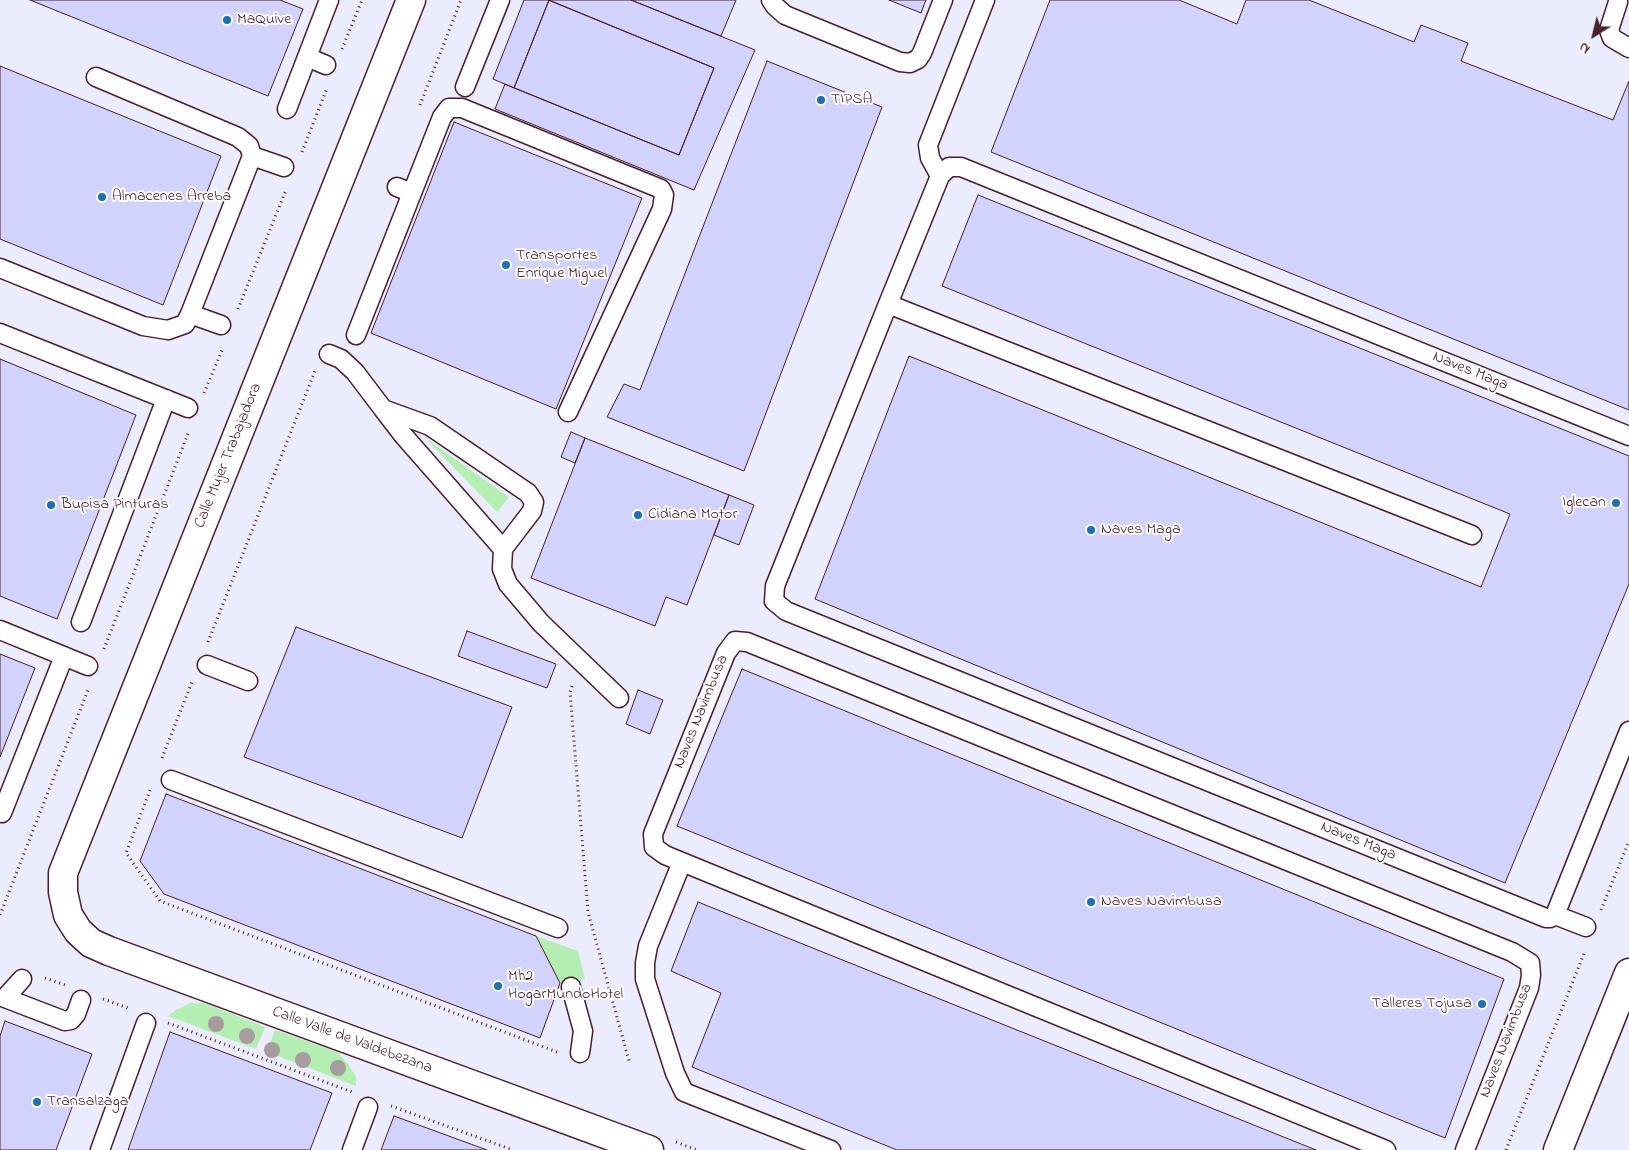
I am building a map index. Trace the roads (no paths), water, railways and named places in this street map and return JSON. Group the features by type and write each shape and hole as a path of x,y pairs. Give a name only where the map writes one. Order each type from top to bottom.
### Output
{"street":[{"name":"Calle Mujer Trabajadora","path":"68,915 62,892 63,873 411,0"},
{"name":"Calle Valle de Valdebezana","path":"68,915 78,931 91,943 109,951 648,1150"},
{"path":"1568,1148 1629,973"}],"lane":[{"path":"287,109 329,0"},
{"path":"465,87 500,0"},
{"path":"771,0 785,14 900,62 910,63 918,59 922,53 943,0"},
{"path":"940,176 930,158 928,145 985,0"},
{"path":"1618,2 1610,30 1612,38 1629,48"},
{"path":"307,57 326,65"},
{"path":"0,268 143,326 168,330 185,324 252,156 249,146 238,137 96,77"},
{"path":"356,335 404,190 442,117 449,108 462,108 661,189 664,195 662,209 568,412"},
{"path":"252,156 284,167"},
{"name":"Naves Maga","path":"1555,915 1546,918 786,611 774,601 775,586 940,176 950,166 961,166 1629,436"},
{"path":"888,304 1472,536"},
{"path":"190,314 221,325"},
{"path":"0,333 188,408"},
{"path":"330,354 341,359 355,372 403,435 503,549"},
{"path":"81,622 166,399"},
{"path":"384,409 430,426 528,493 534,502 532,511 503,549 502,569 508,584 541,623 619,698"},
{"path":"0,630 88,666"},
{"name":"Naves Navimbusa","path":"1386,1150 665,855 654,847 653,834 726,653 735,642 747,642 1502,948 1530,963 1529,988 1465,1150"},
{"path":"2,814 64,656"},
{"path":"201,669 248,681"},
{"path":"1586,927 1555,915 1629,731"},
{"path":"171,780 558,928"},
{"path":"682,862 648,946 645,979 675,1073 684,1092 831,1150"},
{"path":"22,978 2,1000 65,1021 71,1020 76,1014 81,1000"},
{"path":"571,987 583,1030 580,1053"},
{"path":"100,1150 154,1022"},
{"path":"352,1150 363,1100"}],"place":[{"name":"MaQuive","path":"227,20"},
{"name":"TIPSA","path":"821,100"},
{"name":"Almacenes Arreba","path":"102,197"},
{"name":"Transportes Enrique Miguel","path":"506,265"},
{"name":"Iglecan","path":"1616,503"},
{"name":"Bupisa Pinturas","path":"51,505"},
{"name":"Cidiana Motor","path":"638,515"},
{"name":"Naves Maga","path":"1091,530"},
{"name":"Naves Navimbusa","path":"1091,902"},
{"name":"Mh2 HogarMundoHotel","path":"498,986"},
{"name":"Talleres Tojusa","path":"1482,1004"},
{"name":"Transalzaga","path":"37,1102"}]}
